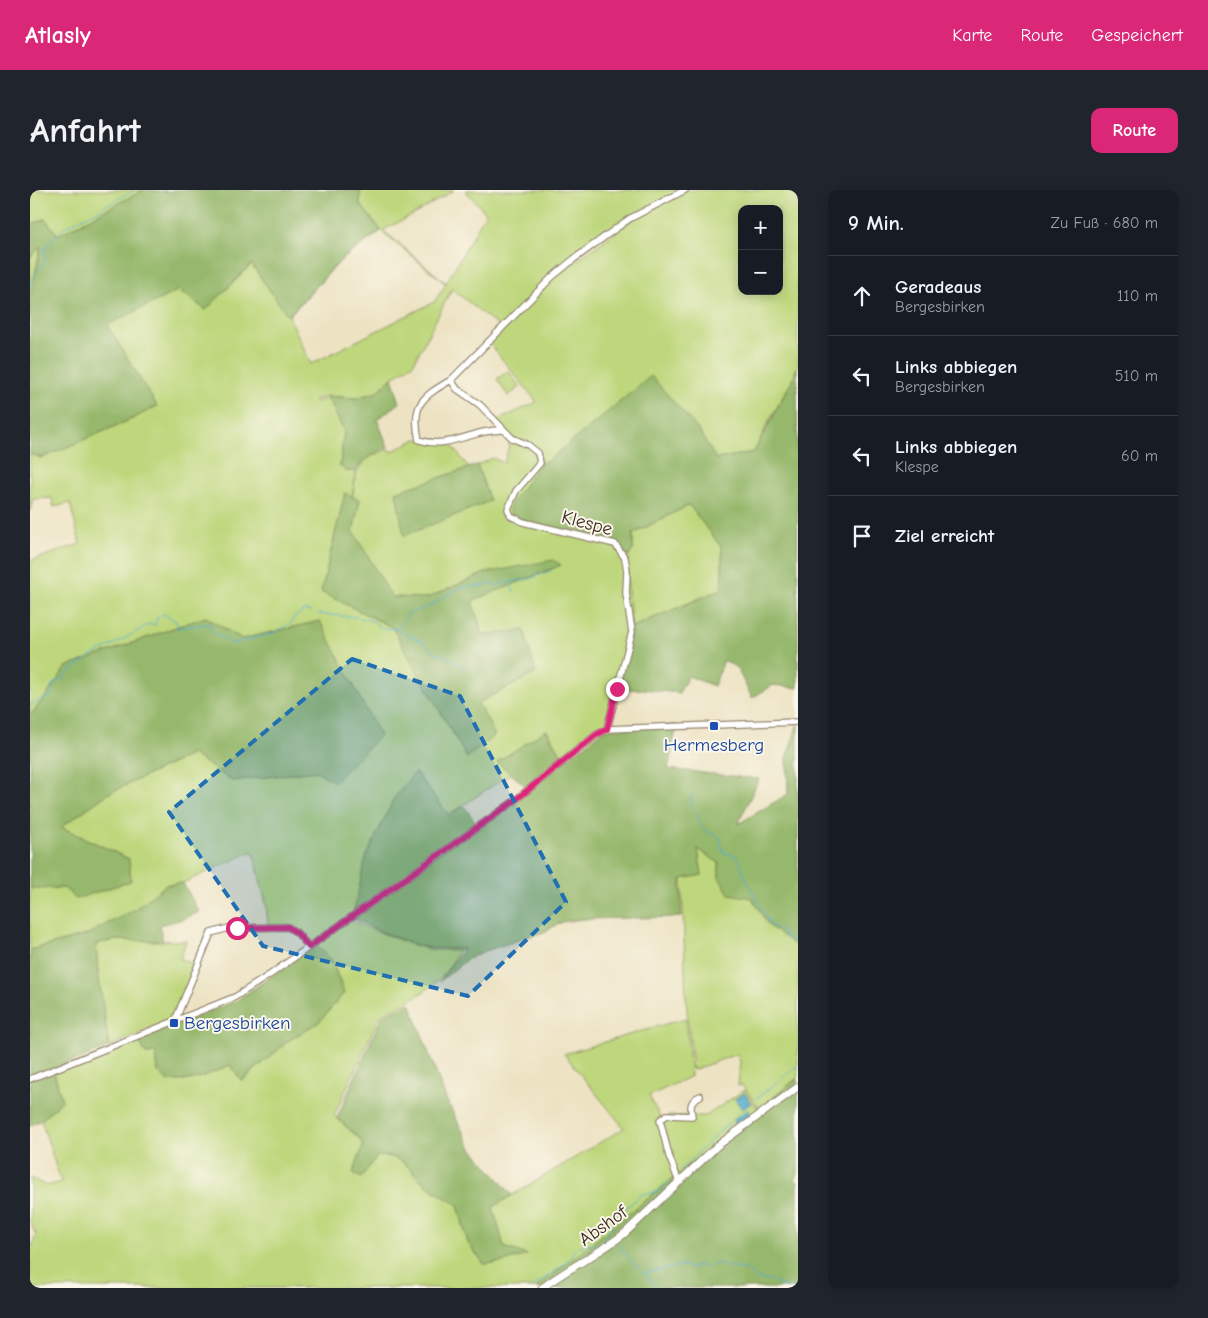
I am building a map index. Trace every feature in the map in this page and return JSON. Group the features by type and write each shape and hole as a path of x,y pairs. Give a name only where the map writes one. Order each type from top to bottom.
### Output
{"street":[{"path":"503,430 491,430 473,434 461,440 430,444 419,440 416,428 416,411 429,393 451,380 552,277 574,258 628,219 685,190"},
{"name":"Klespe","path":"451,380 457,389 480,405 512,438 528,445 538,453 540,463 511,500 508,509 511,516 523,522 615,544 625,558 626,593 632,632 607,729"},
{"path":"30,1079 235,997 271,974 513,802 596,735 607,729 798,722"},
{"path":"175,1021 211,933 229,928 288,927 297,933 309,947"},
{"name":"Abshof","path":"542,1288 558,1275 608,1246 625,1233 716,1146 798,1087"},
{"path":"679,1182 669,1156 660,1120 667,1115 692,1116 690,1104 700,1096"}],"highlighted area":[{"path":"352,659 460,696 566,902 468,996 263,946 169,812"}],"green space":[{"path":"30,190 144,190 58,235 45,219 30,225"},
{"path":"144,190 171,192 172,190 360,190 360,204 381,230 341,260 288,316 251,264 206,310 179,290 107,325 157,406 42,458 30,454 30,291 41,246 30,258 30,225 45,219 58,235"},
{"path":"360,190 454,190 415,214 383,230 446,283 486,213 465,190 683,190 628,217 573,258 501,328 452,289 413,364 392,378 377,392 356,398 327,396 314,400 315,402 328,398 344,431 340,466 345,471 356,471 352,495 345,494 321,592 392,627 467,758 477,703 483,635 471,601 561,565 485,573 427,598 392,597 352,531 360,500 352,497 355,480 363,463 389,449 391,452 416,439 450,443 469,468 396,492 490,501 477,465 493,458 504,463 511,439 533,450 539,463 625,559 631,628 606,728 563,757 547,730 498,762 511,773 449,815 415,772 353,915 309,945 290,925 268,925 266,903 253,851 183,883 166,885 134,910 86,935 30,950 30,888 64,888 129,859 61,827 109,793 193,754 232,781 316,771 320,621 242,639 206,618 179,626 66,667 30,716 30,561 80,544 70,503 54,507 52,498 33,499 30,511 30,454 42,458 157,406 106,325 179,290 206,310 252,264 288,316 341,260 381,230 360,204","holes":["381,231 446,284 434,302 311,364 289,316 341,260"]},
{"path":"687,190 798,190 798,364 792,381 771,417 754,452 716,459 697,428 540,463 539,453 512,438 496,421 537,402 489,343 553,278 630,221"},
{"path":"41,245 32,289 30,291 30,258"},
{"path":"797,368 798,688 773,685 752,698 737,668 724,660 714,686 688,676 679,693 643,689 617,690 632,627 722,589 722,548 689,505 633,534 633,550 627,558 615,543 524,521 512,516 509,509 513,500 541,463 549,460 651,376 697,428 716,459 754,452"},
{"path":"508,371 520,387 508,396 497,379"},
{"path":"392,378 400,403 377,419 388,447 366,459 356,471 345,471 340,466 344,431 327,396 356,398 377,392"},
{"path":"477,465 490,501 404,536 396,492"},
{"path":"345,493 360,500 353,531 392,597 427,598 485,573 553,560 561,565 472,601 483,635 524,630 536,673 478,703 495,735 467,758 392,627 321,592"},
{"path":"689,505 722,548 722,589 632,627 628,593 627,558 633,550 633,534"},
{"path":"206,617 242,639 320,621 380,736 334,782 316,771 232,781 192,754 109,793 61,827 129,859 131,881 76,899 64,888 30,888 30,716 66,667"},
{"path":"798,723 798,947 769,926 752,898 729,894 719,877 719,863 698,849 702,875 681,879 681,917 583,919 562,922 544,932 482,952 466,960 439,982 463,949 423,947 392,936 352,918 607,729 677,725 668,769 759,779 738,824 788,794 787,757"},
{"path":"546,730 563,757 528,788 497,762"},
{"path":"415,772 449,815 464,806 477,824 353,915 366,857 394,798"},
{"path":"697,848 719,863 719,877 752,898 769,926 798,947 798,1077 760,1109 742,1085 738,1086 740,1061 737,1054 693,1070 686,1000 682,879 702,875"},
{"path":"183,883 199,912 183,919 159,925 163,941 115,940 96,944 98,973 109,1047 53,1069 62,1101 41,1120 30,1126 30,950 86,935 134,910 166,885"},
{"path":"349,920 410,944 433,950 459,950 450,966 432,986 410,1000 380,1015 334,1116 360,1139 363,1146 361,1178 377,1155 401,1161 428,1186 458,1205 468,1243 484,1264 503,1262 516,1258 517,1252 504,1247 493,1207 624,1128 564,1054 686,1018 691,1076 649,1096 661,1119 676,1177 536,1288 30,1288 30,1246 33,1245 36,1235 30,1221 30,1178 47,1186 61,1182 41,1120 62,1101 54,1073 138,1039 146,1054 156,1053 158,1072 167,1081 192,1079 230,1065 242,1081 288,1041 319,1022 344,993 331,959 316,945"},
{"path":"115,940 186,941 180,959 196,965 175,1017 109,1047 98,973 96,944"},
{"path":"316,945 331,959 344,993 319,1022 288,1041 242,1081 230,1065 206,1075 185,1080 167,1081 158,1072 156,1053 146,1054 138,1039 236,1001"},
{"path":"410,1003 446,1099 470,1146 512,1195 493,1207 504,1247 527,1255 503,1262 484,1264 468,1243 458,1205 428,1186 406,1165 395,1158 377,1156 361,1178 353,1173 363,1146 360,1139 337,1118 382,1016"},
{"path":"798,1078 798,1174 794,1179 798,1182 798,1288 536,1288"},
{"path":"744,1090 759,1110 677,1176 661,1122 667,1116 706,1116"}],"water":[{"path":"744,1093 751,1103 742,1109 735,1099"},
{"path":"749,1110 749,1116 737,1125 735,1124 735,1119"}],"waterway":[{"path":"30,288 36,271 45,262 44,250 59,231 135,190"},
{"path":"318,614 356,617 374,621 379,627 395,629 409,613 430,606 455,590 491,584 498,586 502,583 529,579 552,570"},
{"path":"510,584 514,592"},
{"path":"30,705 51,696 51,687 55,682 62,680 67,673 91,656 149,624 155,625 157,618 164,614 177,622 177,628 211,625 211,631 232,644 274,633 292,622 292,619 305,610 311,612"},
{"path":"396,629 423,642 433,651 453,660 466,670"},
{"path":"692,794 691,803 703,829 719,837 723,852 736,856 771,926 798,943"},
{"path":"756,1099 798,1065"},
{"path":"680,1170 747,1108"},
{"path":"531,1288 566,1263 575,1249 587,1243 599,1246 620,1213 642,1194 658,1192 669,1181"},
{"path":"619,1244 621,1251 627,1254 629,1259 656,1286"},
{"path":"644,1273 684,1265 690,1269 698,1265 707,1267 718,1263 732,1268 745,1269 758,1279 775,1282 786,1288 798,1287"}],"place":[{"name":"Hermesberg","path":"714,726"},
{"name":"Bergesbirken","path":"174,1023"}],"route":[{"path":"237,928 288,927 297,933 309,947 513,802 596,735 607,729 617,689"}]}
